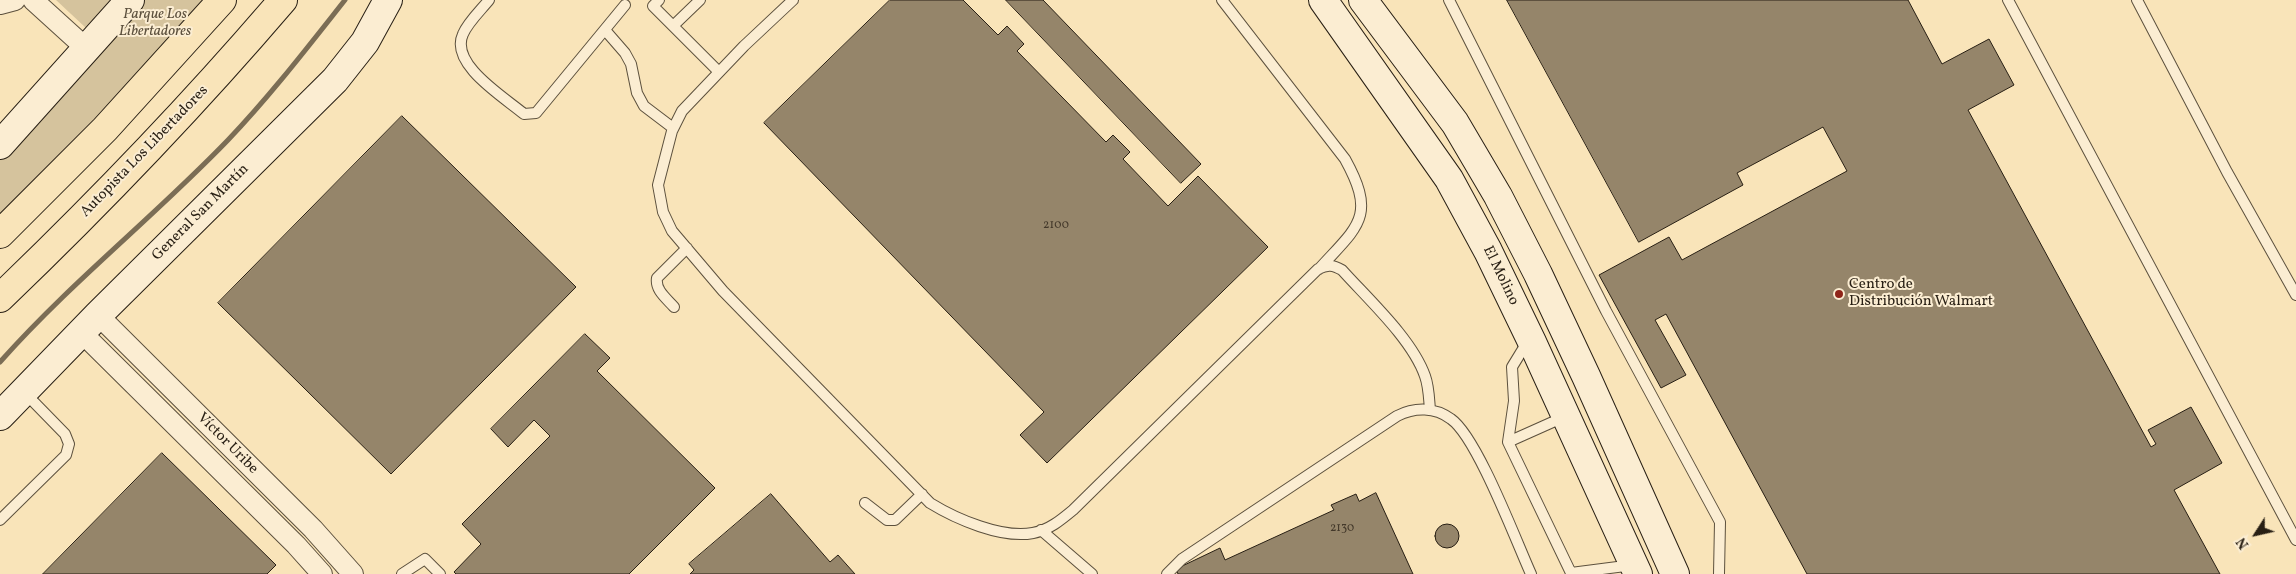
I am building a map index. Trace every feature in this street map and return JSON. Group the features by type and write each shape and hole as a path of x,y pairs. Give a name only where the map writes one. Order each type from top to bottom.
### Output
{"highway":[{"path":"0,234 105,129 222,0"},
{"name":"Autopista Los Libertadores","path":"0,298 117,184 179,118 283,0"}],"street":[{"path":"0,4 15,0"},
{"path":"33,0 88,50"},
{"path":"0,145 88,50 130,0"},
{"name":"General San Martín","path":"0,416 335,80 365,42 388,0"},
{"name":"El Molino","path":"1323,0 1416,129 1451,183 1488,251 1532,342 1636,569"},
{"path":"1363,0 1454,123 1485,172 1538,274 1675,574"},
{"path":"1451,183 1453,177 1462,170 1474,167 1485,172"},
{"name":"Víctor Uribe","path":"90,324 322,574"},
{"name":"Víctor Uribe","path":"90,324 313,529 353,574"},
{"path":"1621,538 1641,537 1652,525"}],"lane":[{"path":"489,0 464,32 460,49 468,67 524,114 536,113 625,5"},
{"path":"673,26 700,0"},
{"path":"793,0 682,111 673,128 658,185 663,212 672,231 730,298 930,503 956,519 1003,532 1032,534 1052,526 1073,510 1318,269 1357,227 1362,210 1358,183 1345,159 1222,0"},
{"path":"1449,0 1606,311 1720,522 1719,574"},
{"path":"2008,0 2296,540"},
{"path":"2137,0 2227,172 2296,295"},
{"path":"656,3 673,26 719,72"},
{"path":"605,30 625,53 631,64 637,93 644,106 673,128"},
{"path":"674,307 659,291 656,284 657,278 687,248"},
{"path":"1318,269 1325,266 1333,266 1342,270 1389,321 1415,357 1425,375 1430,410"},
{"path":"1532,342 1522,348 1512,367 1514,401 1508,442 1572,573 1636,569"},
{"path":"0,520 66,455 69,444 66,434 24,392"},
{"path":"1167,574 1182,558 1397,416 1408,411 1430,410 1452,420 1473,444 1532,574"},
{"path":"1508,442 1565,416"},
{"path":"865,503 875,513 887,520 895,520 922,494"},
{"path":"1041,530 1092,574"},
{"path":"402,574 425,558 440,574"}],"green space":[{"path":"56,0 112,0 86,28"},
{"name":"Parque Los Libertadores","path":"145,0 207,0 133,85 0,220 0,159 72,86"}],"building":[{"path":"890,0 963,0 998,35 1007,26 1024,44 1017,51 1106,142 1113,135 1130,152 1123,159 1168,206 1198,176 1268,247 1047,463 1020,435 1044,412 764,123"},
{"path":"1006,0 1043,0 1201,164 1181,183"},
{"name":"Centro de Distribución Walmart","path":"1507,0 1908,0 1942,64 1989,39 2014,85 1968,110 2151,447 2156,444 2148,430 2191,407 2222,463 2174,490 2220,574 1807,574 1666,314 1655,320 1686,375 1661,388 1599,275 1669,237 1682,260 1847,171 1823,127 1737,173 1743,185 1639,242"},
{"path":"402,116 576,287 391,474 218,303"},
{"path":"585,334 610,358 597,371 715,488 629,574 456,574 454,572 481,544 462,524 550,436 534,420 508,447 491,429"},
{"path":"162,453 276,565 267,574 43,574"},
{"path":"1376,493 1413,574 1178,574 1176,569 1220,548 1225,560 1334,510 1331,505 1356,494 1359,501"},
{"path":"771,494 830,562 838,555 855,574 690,574 694,570 689,564"},
{"path":"1447,524 1456,527 1459,536 1456,545 1447,548 1438,545 1435,536 1438,527"}],"waterway":[{"path":"0,362 55,304 172,196 228,140 273,89 345,0"}],"place":[{"name":"Centro de Distribución Walmart","path":"1839,294"}]}
